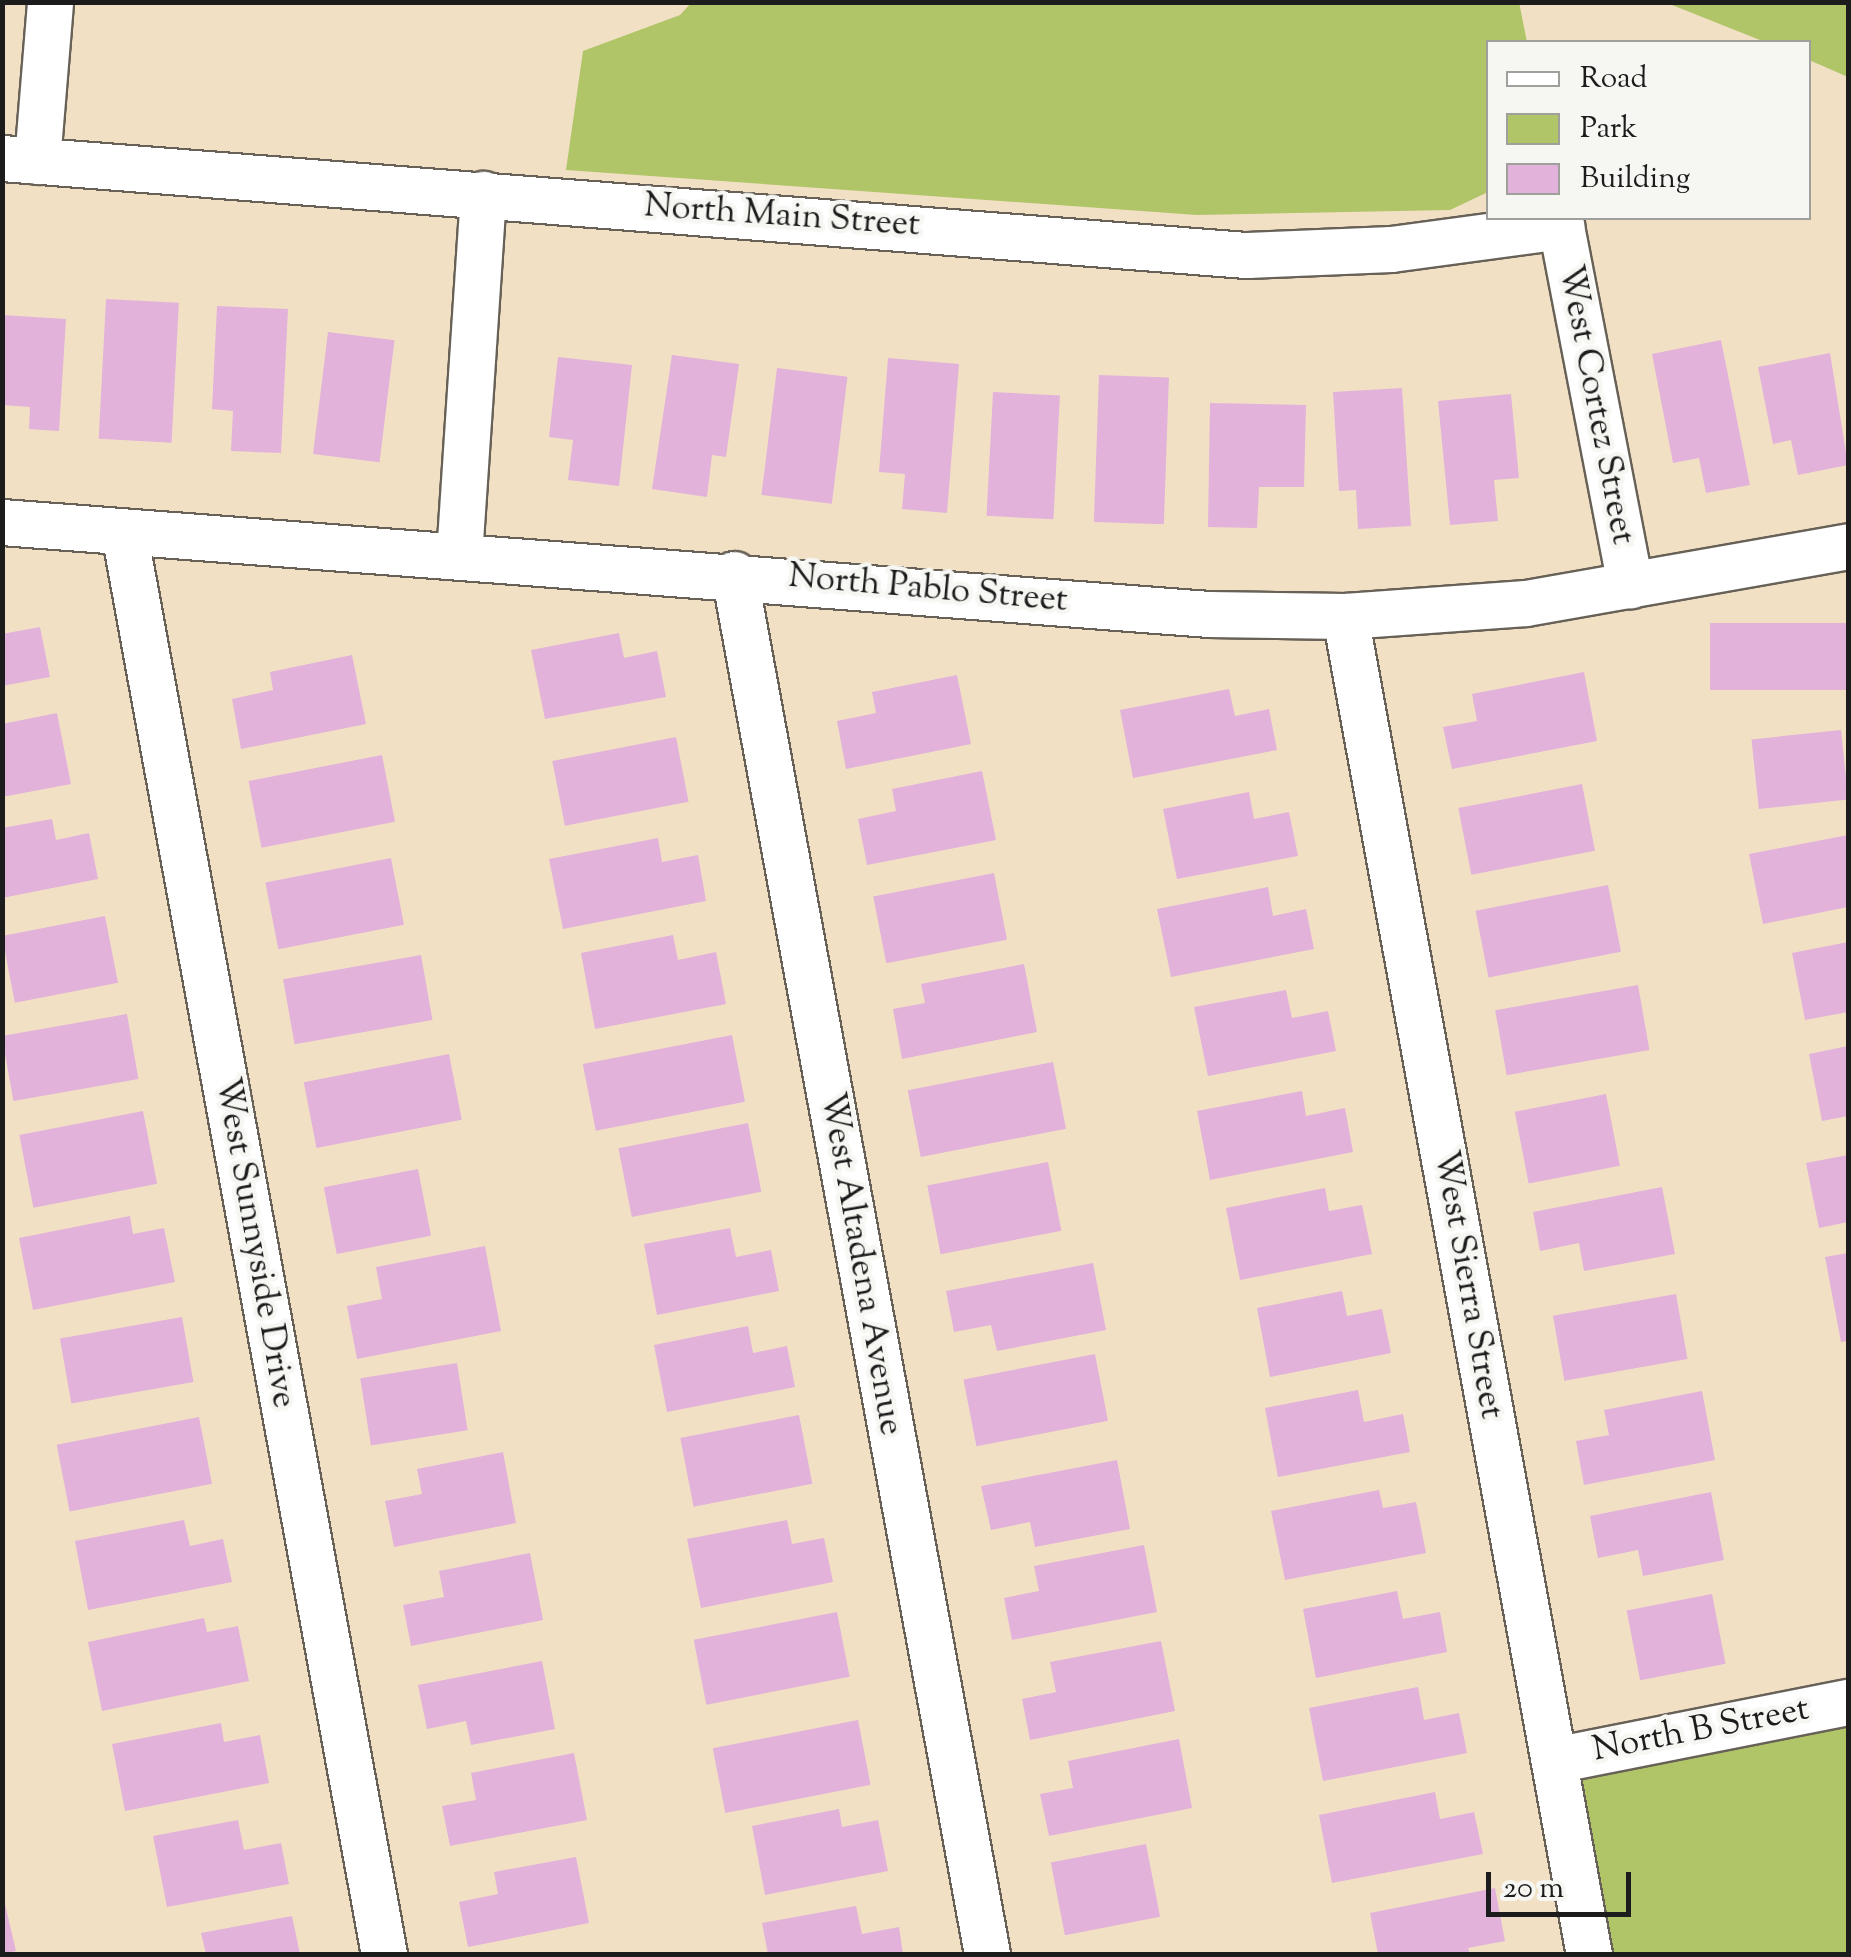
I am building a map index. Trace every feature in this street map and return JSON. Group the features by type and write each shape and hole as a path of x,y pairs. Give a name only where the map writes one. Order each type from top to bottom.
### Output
{"street":[{"path":"20,160 50,2"},
{"name":"North Main Street","path":"20,160 1248,255 1391,249 1561,226"},
{"path":"460,556 483,194"},
{"name":"West Cortez Street","path":"1561,226 1630,585"},
{"name":"North Pablo Street","path":"2,522 734,574 1208,614 1344,616 1526,603 1848,546"},
{"name":"West Sunnyside Drive","path":"124,532 384,1954"},
{"name":"West Altadena Avenue","path":"734,574 986,1954"},
{"name":"West Sierra Street","path":"1344,616 1589,1954"},
{"name":"North B Street","path":"1554,1760 1848,1702"}],"green space":[{"path":"1519,2 1527,40 1486,40 1486,193 1450,210 1197,215 566,170 583,51 680,15 691,3"},
{"path":"1667,3 1848,3 1848,77 1811,61 1811,40 1760,40"},
{"path":"1848,1702 1848,1954 1589,1954 1554,1760"}],"building":[{"path":"106,299 179,303 172,443 99,439"},
{"path":"217,306 288,309 281,453 231,451 233,411 212,409"},
{"path":"2,315 66,319 59,431 29,429 30,407 2,405"},
{"path":"328,332 395,340 380,462 313,454"},
{"path":"1721,340 1750,485 1706,493 1699,458 1673,463 1652,354"},
{"path":"1830,353 1848,465 1798,475 1791,440 1773,444 1758,367"},
{"path":"672,355 739,364 726,457 712,455 707,497 652,489"},
{"path":"558,357 632,365 619,486 568,480 573,440 549,437"},
{"path":"888,358 959,364 947,513 902,509 905,474 879,472"},
{"path":"777,368 847,377 832,504 761,495"},
{"path":"1099,375 1169,377 1164,524 1094,522"},
{"path":"1402,388 1411,526 1358,529 1356,490 1339,491 1333,392"},
{"path":"993,392 1060,396 1053,519 987,516"},
{"path":"1511,394 1519,478 1494,480 1498,521 1450,525 1438,401"},
{"path":"1210,403 1306,405 1304,487 1259,487 1257,528 1208,527"},
{"path":"1710,623 1848,623 1848,690 1710,690"},
{"path":"40,627 50,677 2,686 2,634"},
{"path":"619,633 624,658 657,651 666,697 545,719 531,650"},
{"path":"352,655 366,724 241,749 232,699 273,690 270,672"},
{"path":"1584,672 1597,741 1452,769 1443,727 1477,721 1472,694"},
{"path":"957,675 971,744 846,769 837,721 876,713 872,692"},
{"path":"1229,689 1235,716 1269,709 1277,750 1133,778 1120,710"},
{"path":"57,713 71,784 2,797 2,724"},
{"path":"1841,730 1848,800 1759,809 1751,739"},
{"path":"676,737 689,802 565,826 552,761"},
{"path":"382,755 395,822 261,848 248,781"},
{"path":"982,771 996,840 867,865 858,819 896,811 892,789"},
{"path":"1582,784 1595,851 1471,875 1458,808"},
{"path":"1249,792 1254,819 1289,812 1298,856 1177,879 1163,809"},
{"path":"52,819 56,840 89,833 98,879 2,898 2,828"},
{"path":"1848,835 1848,907 1763,924 1749,854"},
{"path":"658,838 662,862 698,855 706,901 563,929 549,859"},
{"path":"391,858 404,925 278,949 265,882"},
{"path":"994,873 1007,940 886,963 873,896"},
{"path":"1608,885 1621,952 1488,978 1475,911"},
{"path":"1268,887 1273,916 1306,909 1314,949 1171,977 1157,909"},
{"path":"105,916 118,983 15,1003 2,936"},
{"path":"673,935 678,960 716,952 726,1004 595,1029 581,953"},
{"path":"1848,942 1848,1012 1805,1020 1792,953"},
{"path":"421,955 432,1020 295,1044 283,979"},
{"path":"1024,964 1037,1032 902,1059 893,1009 925,1003 921,984"},
{"path":"1638,985 1649,1050 1507,1075 1495,1010"},
{"path":"1286,990 1292,1018 1328,1011 1336,1051 1208,1076 1194,1007"},
{"path":"127,1014 138,1079 13,1101 2,1036"},
{"path":"732,1035 745,1102 596,1131 583,1064"},
{"path":"1848,1046 1848,1116 1822,1121 1809,1054"},
{"path":"449,1054 462,1120 317,1148 304,1082"},
{"path":"1053,1062 1066,1129 921,1157 908,1090"},
{"path":"1302,1091 1306,1116 1345,1108 1353,1152 1210,1180 1197,1111"},
{"path":"1606,1094 1620,1166 1529,1183 1515,1112"},
{"path":"143,1111 157,1184 33,1208 19,1135"},
{"path":"748,1123 761,1192 632,1217 618,1148"},
{"path":"1848,1155 1848,1222 1819,1228 1806,1163"},
{"path":"1048,1162 1061,1231 941,1254 927,1185"},
{"path":"418,1169 431,1236 337,1254 324,1187"},
{"path":"1662,1187 1675,1254 1584,1271 1579,1243 1540,1251 1533,1212"},
{"path":"1325,1188 1329,1211 1362,1205 1372,1254 1240,1280 1226,1208"},
{"path":"130,1216 133,1234 164,1228 175,1282 33,1310 19,1238"},
{"path":"730,1228 736,1257 771,1250 779,1291 657,1315 644,1244"},
{"path":"485,1246 501,1331 357,1359 347,1306 382,1299 376,1267"},
{"path":"1848,1253 1848,1341 1841,1342 1825,1257"},
{"path":"1093,1263 1106,1330 997,1351 991,1325 954,1332 946,1291"},
{"path":"1342,1291 1347,1316 1382,1309 1391,1353 1270,1377 1257,1308"},
{"path":"1676,1294 1687,1359 1564,1381 1553,1316"},
{"path":"182,1317 193,1382 71,1404 60,1339"},
{"path":"748,1326 753,1353 787,1346 795,1387 667,1412 654,1345"},
{"path":"1095,1354 1108,1421 976,1446 963,1380"},
{"path":"457,1363 468,1430 371,1445 360,1378"},
{"path":"1358,1390 1364,1422 1403,1414 1410,1452 1278,1477 1265,1408"},
{"path":"1702,1391 1715,1460 1584,1485 1576,1441 1609,1435 1604,1410"},
{"path":"799,1415 812,1484 694,1507 680,1438"},
{"path":"199,1417 212,1484 70,1511 57,1445"},
{"path":"503,1452 516,1523 394,1547 385,1501 422,1494 417,1469"},
{"path":"1117,1460 1130,1529 1035,1547 1030,1522 991,1530 981,1486"},
{"path":"1379,1490 1383,1508 1416,1502 1426,1553 1285,1580 1271,1511"},
{"path":"1711,1492 1724,1560 1643,1576 1638,1550 1598,1558 1590,1516"},
{"path":"184,1520 190,1546 223,1539 232,1582 88,1610 75,1541"},
{"path":"787,1520 792,1544 824,1538 833,1582 701,1608 687,1539"},
{"path":"1144,1545 1157,1612 1012,1640 1004,1598 1039,1591 1034,1566"},
{"path":"530,1553 543,1620 411,1646 403,1605 444,1597 439,1571"},
{"path":"1397,1591 1403,1619 1440,1612 1447,1652 1316,1678 1303,1609"},
{"path":"1712,1594 1726,1664 1640,1680 1627,1611"},
{"path":"837,1612 850,1677 706,1705 694,1640"},
{"path":"204,1618 207,1632 238,1626 249,1681 102,1711 88,1642"},
{"path":"1161,1641 1175,1711 1030,1740 1022,1699 1056,1692 1050,1662"},
{"path":"542,1661 555,1729 471,1745 466,1721 427,1729 418,1685"},
{"path":"1418,1687 1424,1720 1459,1713 1467,1753 1323,1781 1309,1708"},
{"path":"858,1720 871,1785 725,1813 713,1748"},
{"path":"221,1723 224,1742 260,1735 269,1783 125,1811 112,1744"},
{"path":"1179,1739 1192,1808 1049,1836 1040,1794 1073,1788 1068,1761"},
{"path":"574,1753 587,1820 450,1846 442,1806 476,1800 471,1773"},
{"path":"1435,1792 1440,1819 1474,1812 1483,1854 1332,1883 1319,1815"},
{"path":"839,1809 842,1827 878,1820 888,1871 765,1895 752,1826"},
{"path":"238,1820 244,1850 281,1843 289,1884 167,1907 153,1836"},
{"path":"1146,1844 1160,1917 1065,1935 1051,1863"},
{"path":"576,1857 589,1923 468,1947 459,1902 498,1894 494,1872"},
{"path":"1495,1888 1505,1941 1468,1948 1470,1954 1378,1954 1370,1913"},
{"path":"2,1891 16,1951 2,1954"},
{"path":"856,1906 862,1934 899,1927 903,1954 768,1954 762,1923"},
{"path":"292,1916 300,1954 206,1954 201,1933"}]}
